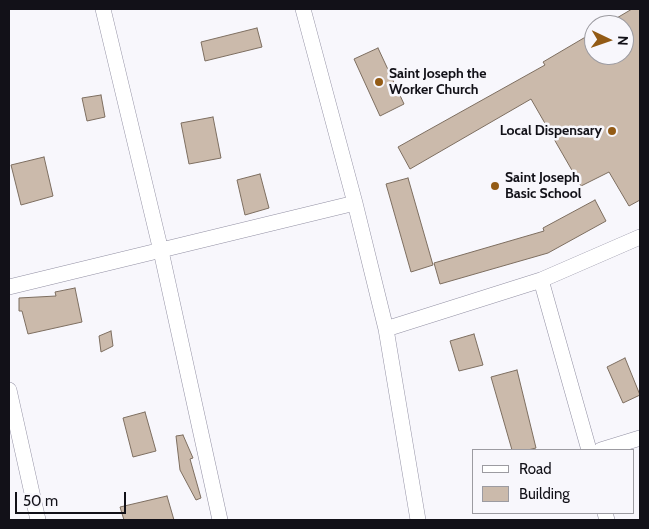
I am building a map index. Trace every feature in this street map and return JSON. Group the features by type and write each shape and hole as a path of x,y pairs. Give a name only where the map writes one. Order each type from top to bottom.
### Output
{"street":[{"path":"103,9 161,251 220,520"},
{"path":"303,9 355,203 386,329 418,520"},
{"path":"9,287 355,203"},
{"path":"386,329 541,280 640,237"},
{"path":"541,280 589,449"},
{"path":"9,390 38,520"},
{"path":"604,449 640,438"}],"building":[{"path":"632,9 640,9 640,200 629,206 609,172 581,186 531,99 410,169 398,147 545,65 543,62 584,38 584,65 634,65 634,15 622,15"},
{"path":"257,28 262,47 205,61 201,42"},
{"name":"Saint Joseph the Worker Church","path":"378,48 404,104 380,116 354,59"},
{"path":"101,95 105,117 87,121 82,98"},
{"path":"213,117 221,158 189,164 181,123"},
{"path":"44,157 53,196 21,205 11,165"},
{"path":"260,174 269,208 245,215 237,180"},
{"path":"408,178 433,265 411,272 386,184"},
{"path":"595,200 606,221 548,253 440,284 434,263 544,231 543,228"},
{"path":"75,288 82,322 28,334 22,311 19,311 19,298 56,296 55,292"},
{"path":"111,331 113,346 101,352 99,336"},
{"path":"474,334 483,365 459,371 450,341"},
{"path":"625,358 640,395 623,403 607,367"},
{"path":"517,370 536,448 512,449 491,377"},
{"path":"145,412 156,451 133,457 123,418"},
{"path":"183,435 193,458 190,459 201,498 196,500 180,470 176,436"},
{"path":"167,496 174,520 124,520 120,507"}],"place":[{"name":"Saint Joseph the Worker Church","path":"379,82"},
{"name":"Local Dispensary","path":"612,131"},
{"name":"Saint Joseph Basic School","path":"495,186"}]}
